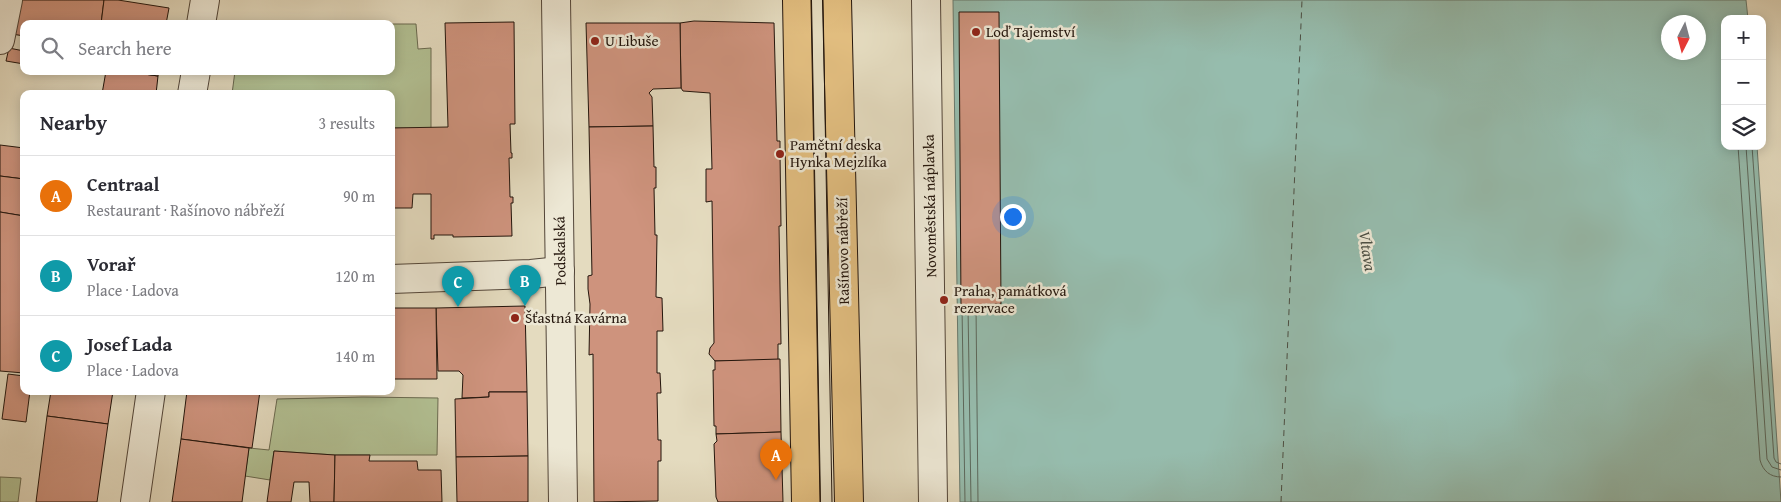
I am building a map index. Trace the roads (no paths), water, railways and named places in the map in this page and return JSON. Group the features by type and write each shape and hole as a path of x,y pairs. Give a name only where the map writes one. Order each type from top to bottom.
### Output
{"main road":[{"path":"797,0 806,502"},
{"name":"Rašínovo nábřeží","path":"837,0 849,502"}],"street":[{"path":"0,40 8,0"},
{"path":"202,20 205,0"},
{"name":"Podskalská","path":"556,0 563,502"},
{"name":"Novoměstská náplavka","path":"926,0 933,502"},
{"path":"193,90 195,75"},
{"path":"395,279 531,274 560,271"},
{"path":"135,502 150,395"}],"water":[{"name":"Vltava","path":"953,0 1746,0 1748,15 1721,15 1721,150 1757,150 1781,502 960,502"}],"tram line":[{"path":"811,0 820,502"},
{"path":"823,0 832,502"}],"place":[{"name":"Loď Tajemství","path":"976,32"},
{"name":"U Libuše","path":"595,41"},
{"name":"Pamětní deska Hynka Mejzlíka","path":"780,154"},
{"name":"Praha, památková rezervace","path":"944,300"},
{"name":"Vorař","path":"525,306"},
{"name":"Josef Lada","path":"458,307"},
{"name":"Šťastná Kavárna","path":"515,318"},
{"name":"Centraal","path":"776,480"}]}
